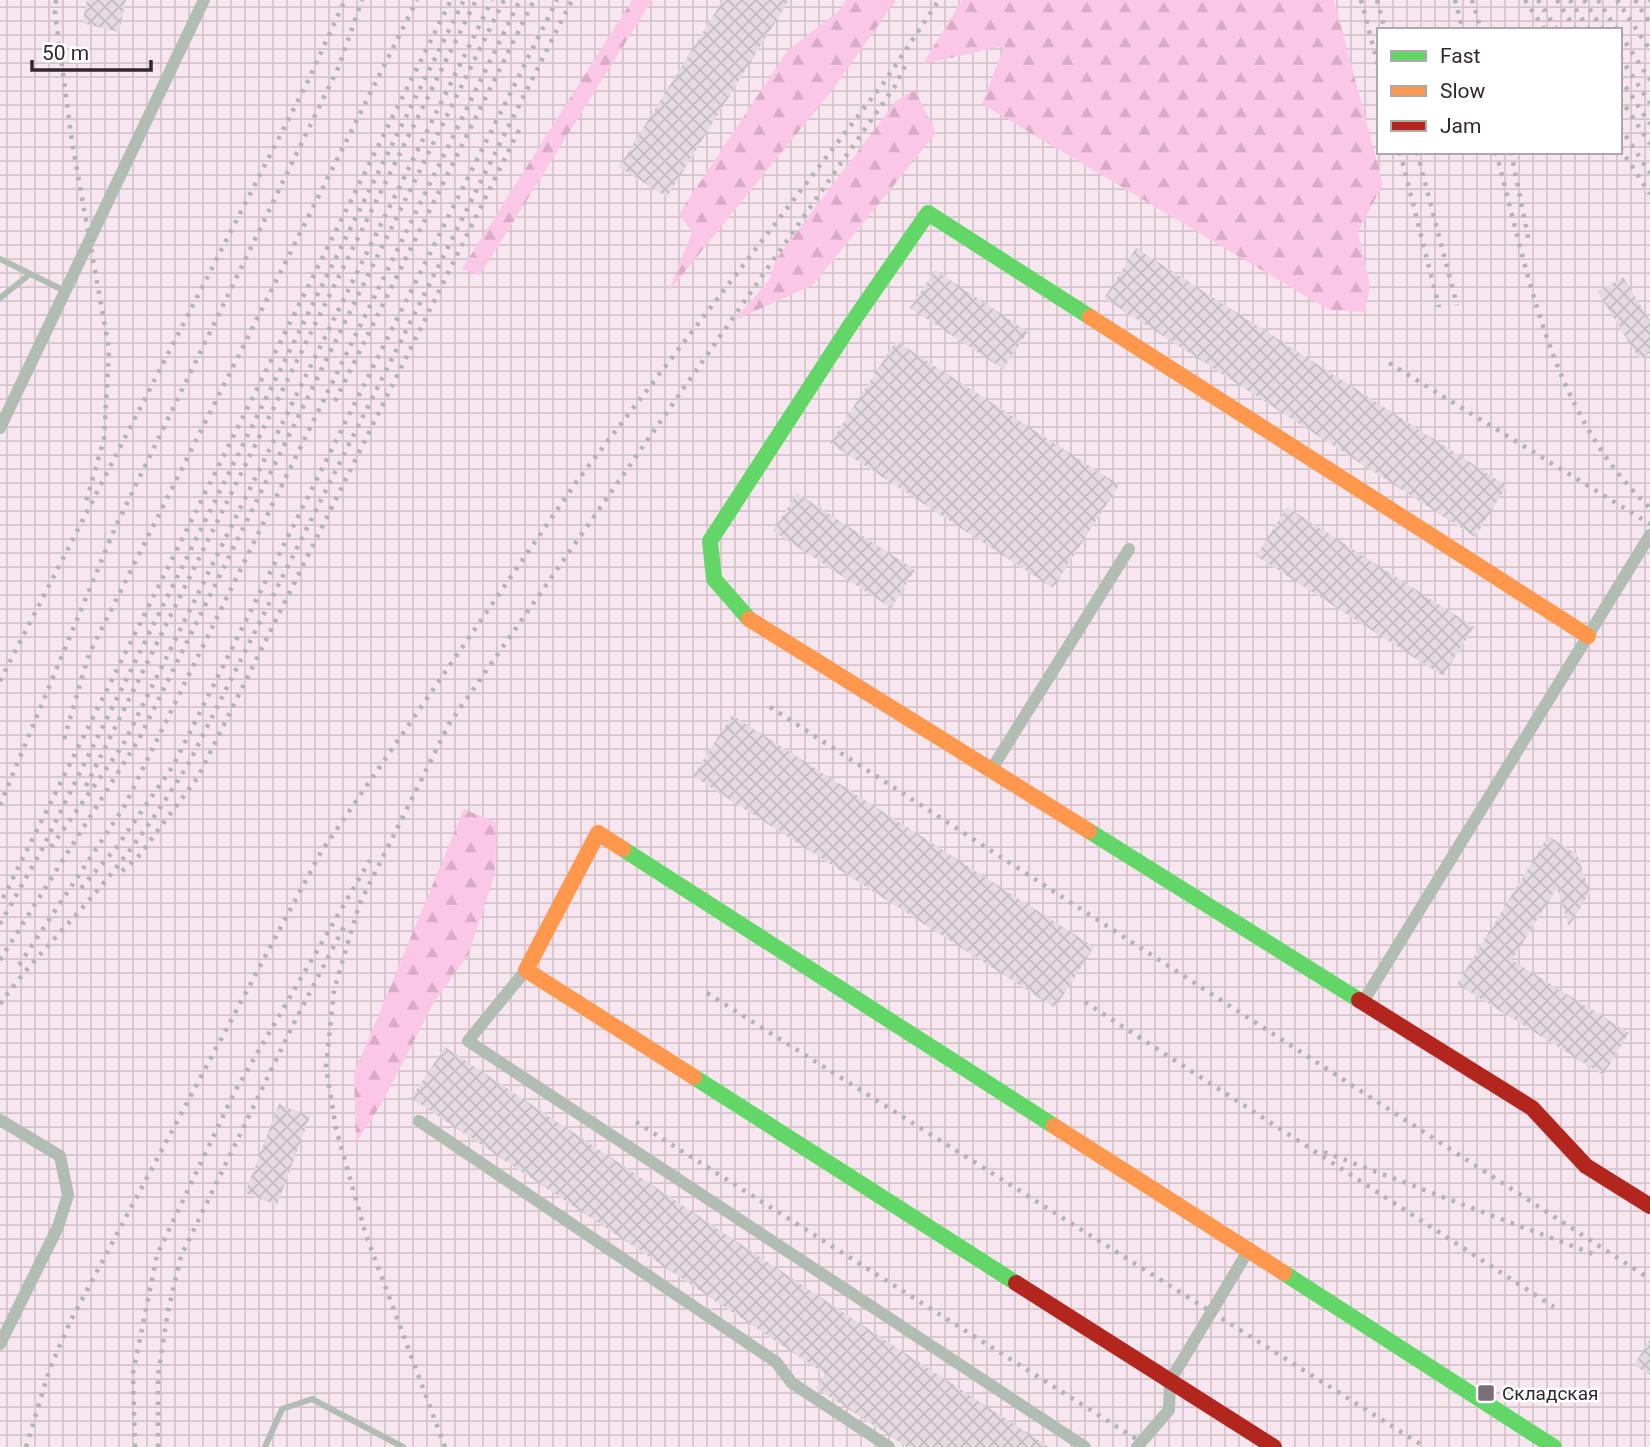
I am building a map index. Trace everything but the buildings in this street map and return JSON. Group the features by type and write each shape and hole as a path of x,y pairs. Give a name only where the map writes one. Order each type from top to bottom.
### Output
{"street":[{"path":"1,423 204,0"},
{"path":"1588,636 928,213 851,324 710,541 714,579 747,618 1532,1108 1586,1166 1650,1206"},
{"path":"1363,1002 1650,535"},
{"path":"991,770 1129,549"},
{"path":"1085,1447 468,1041 526,970 598,833 1554,1447"},
{"path":"526,970 1274,1447"},
{"path":"0,1120 60,1156 68,1195 58,1227 0,1344"},
{"path":"419,1121 776,1362 792,1383 889,1447"},
{"path":"1137,1447 1169,1409 1170,1381 1248,1251"}],"lane":[{"path":"0,259 65,291"},
{"path":"0,298 30,274"},
{"path":"265,1447 282,1409 312,1399 403,1447"}],"shaded area":[{"path":"0,0 1650,0 1650,1447 0,1447"}],"green space":[{"path":"632,0 652,0 480,275 462,269"},
{"path":"846,0 896,0 834,88 669,291 692,232 679,214 788,50 839,11"},
{"path":"962,0 1334,0 1383,184 1358,232 1370,285 1365,312 1329,310 982,104 1004,46 923,64"},
{"path":"915,90 936,133 813,285 735,320 769,280 776,259 897,100"},
{"path":"464,809 497,823 495,874 468,955 434,1002 382,1103 356,1142 354,1074"}],"railway":[{"path":"56,0 55,13 72,142 109,349 104,439 86,502"},
{"path":"0,681 306,85 345,0"},
{"path":"0,805 115,528 339,66 362,0"},
{"path":"64,739 89,654 417,0"},
{"path":"3,898 451,0"},
{"path":"0,924 41,851 464,0"},
{"path":"86,786 476,0"},
{"path":"51,847 123,745 492,0"},
{"path":"0,960 139,739 504,0"},
{"path":"19,965 124,807 520,0"},
{"path":"335,401 534,0"},
{"path":"81,888 116,848 173,766 557,0"},
{"path":"0,1004 122,860 190,761 572,0"},
{"path":"26,1447 50,1368 71,1320 321,852 577,481 885,81 939,0"},
{"path":"1361,0 1377,61"},
{"path":"1377,0 1384,28"},
{"path":"1455,0 1462,28"},
{"path":"1472,0 1480,28"},
{"path":"1525,0 1544,28"},
{"path":"1538,0 1556,28"},
{"path":"1557,0 1575,28"},
{"path":"1570,0 1588,28"},
{"path":"1584,0 1602,28"},
{"path":"1598,0 1616,28"},
{"path":"1617,0 1650,50"},
{"path":"1635,0 1650,23"},
{"path":"1622,37 1650,80"},
{"path":"445,1447 366,1235 336,1129 326,1067 334,990 359,905 449,724 895,86 908,60"},
{"path":"1622,60 1650,103"},
{"path":"1622,81 1650,124"},
{"path":"1622,101 1650,144"},
{"path":"122,871 138,857 198,777 519,130"},
{"path":"1622,130 1650,173"},
{"path":"1622,151 1650,194"},
{"path":"1401,154 1439,307"},
{"path":"1418,154 1457,305"},
{"path":"1497,154 1533,295 1567,388 1589,431 1617,471 1650,508"},
{"path":"1511,154 1529,242"},
{"path":"1389,363 1650,524"},
{"path":"770,707 1650,1279"},
{"path":"135,1447 133,1373 157,1255 234,1093 370,860"},
{"path":"158,1447 158,1375 168,1311 181,1256 295,1021 347,921"},
{"path":"707,993 1425,1447"},
{"path":"1085,1002 1554,1307"},
{"path":"636,1122 1149,1447"},
{"path":"1324,1152 1599,1256"}],"traffic: fast":[{"path":"749,619 714,579 710,541 851,324 928,213 1090,317"},
{"path":"1089,831 1359,1000"},
{"path":"623,849 1054,1126"},
{"path":"694,1077 1016,1283"},
{"path":"1284,1273 1554,1447"}],"traffic: slow":[{"path":"1090,317 1588,636"},
{"path":"749,619 1089,831"},
{"path":"623,849 598,833 526,970 694,1077"},
{"path":"1054,1126 1284,1273"}],"traffic: jam":[{"path":"1359,1000 1532,1108 1586,1166 1650,1206"},
{"path":"1016,1283 1274,1447"}],"place":[{"name":"Складская","path":"1486,1393"}]}
